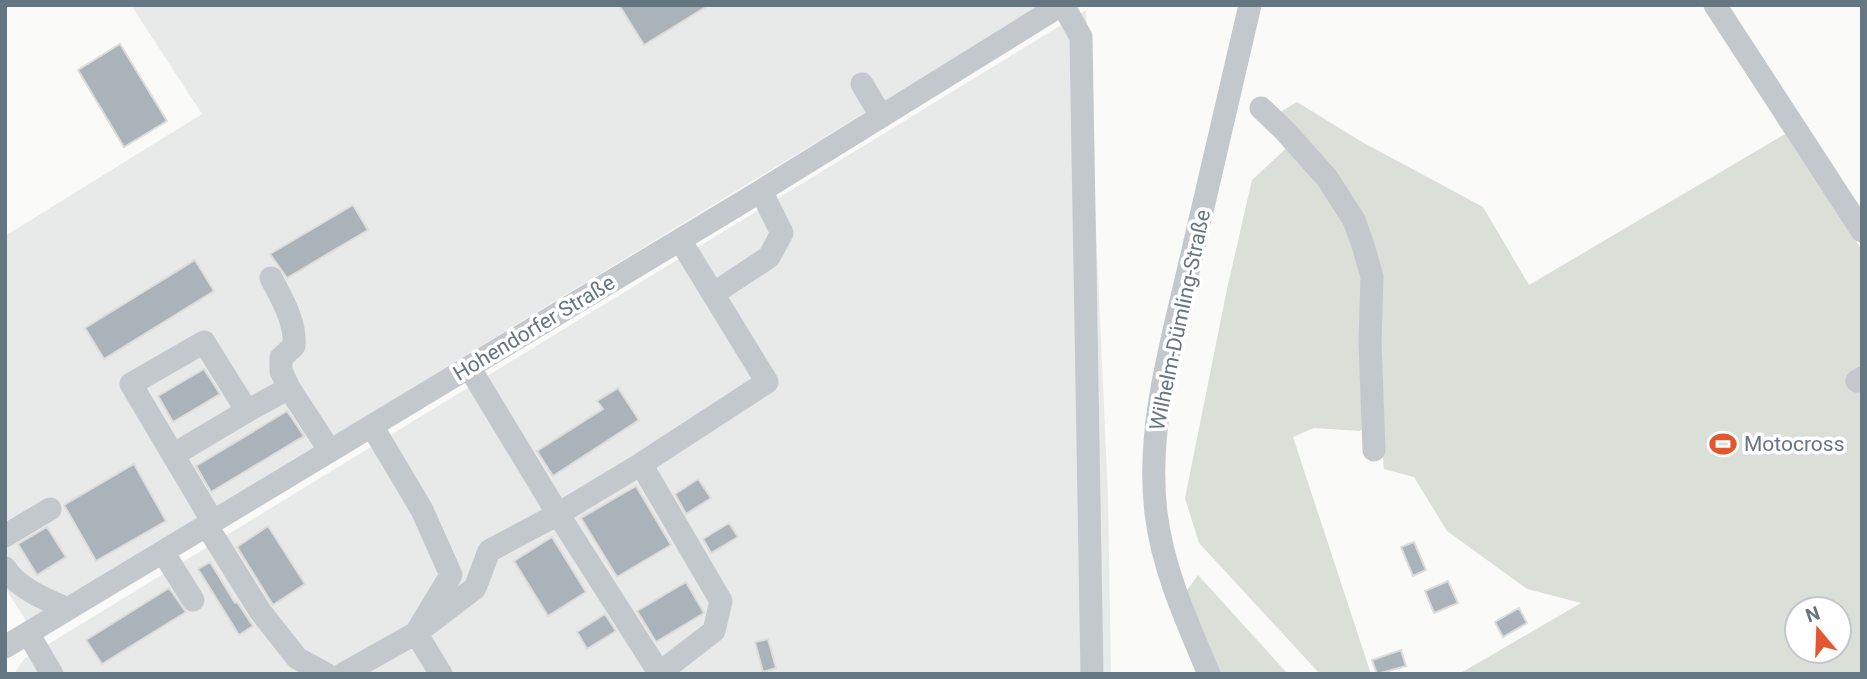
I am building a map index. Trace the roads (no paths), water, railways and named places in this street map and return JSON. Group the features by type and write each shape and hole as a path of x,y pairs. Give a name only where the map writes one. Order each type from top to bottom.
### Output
{"street":[{"name":"Hohendorfer Straße","path":"5,647 761,191 1062,5"},
{"path":"1062,5 1081,37 1092,674"},
{"name":"Wilhelm-Dümling-Straße","path":"1209,674 1177,599 1164,557 1156,513 1154,451 1163,384 1250,5"},
{"path":"1715,5 1862,231"},
{"path":"862,84 881,116"},
{"path":"1261,108 1327,178 1354,220 1363,245 1372,277 1370,342 1374,450"},
{"path":"713,294 769,257 782,233 761,191"},
{"path":"343,674 416,633 475,588 489,551 558,514 641,464 767,382 680,240"},
{"path":"271,278 286,307 295,337 294,346 281,358 281,372 330,451"},
{"path":"247,411 204,342 131,384 260,611 297,658 326,674"},
{"path":"469,367 659,673 714,631 721,601 641,464"},
{"path":"173,455 289,388"},
{"path":"372,426 422,510 451,575 416,633"},
{"path":"5,536 50,509"},
{"path":"163,552 193,600"},
{"path":"5,568 9,574 40,596 68,609"},
{"path":"28,633 52,674"},
{"path":"416,633 441,674"}],"place":[{"name":"Motocross","path":"1723,444"}]}
